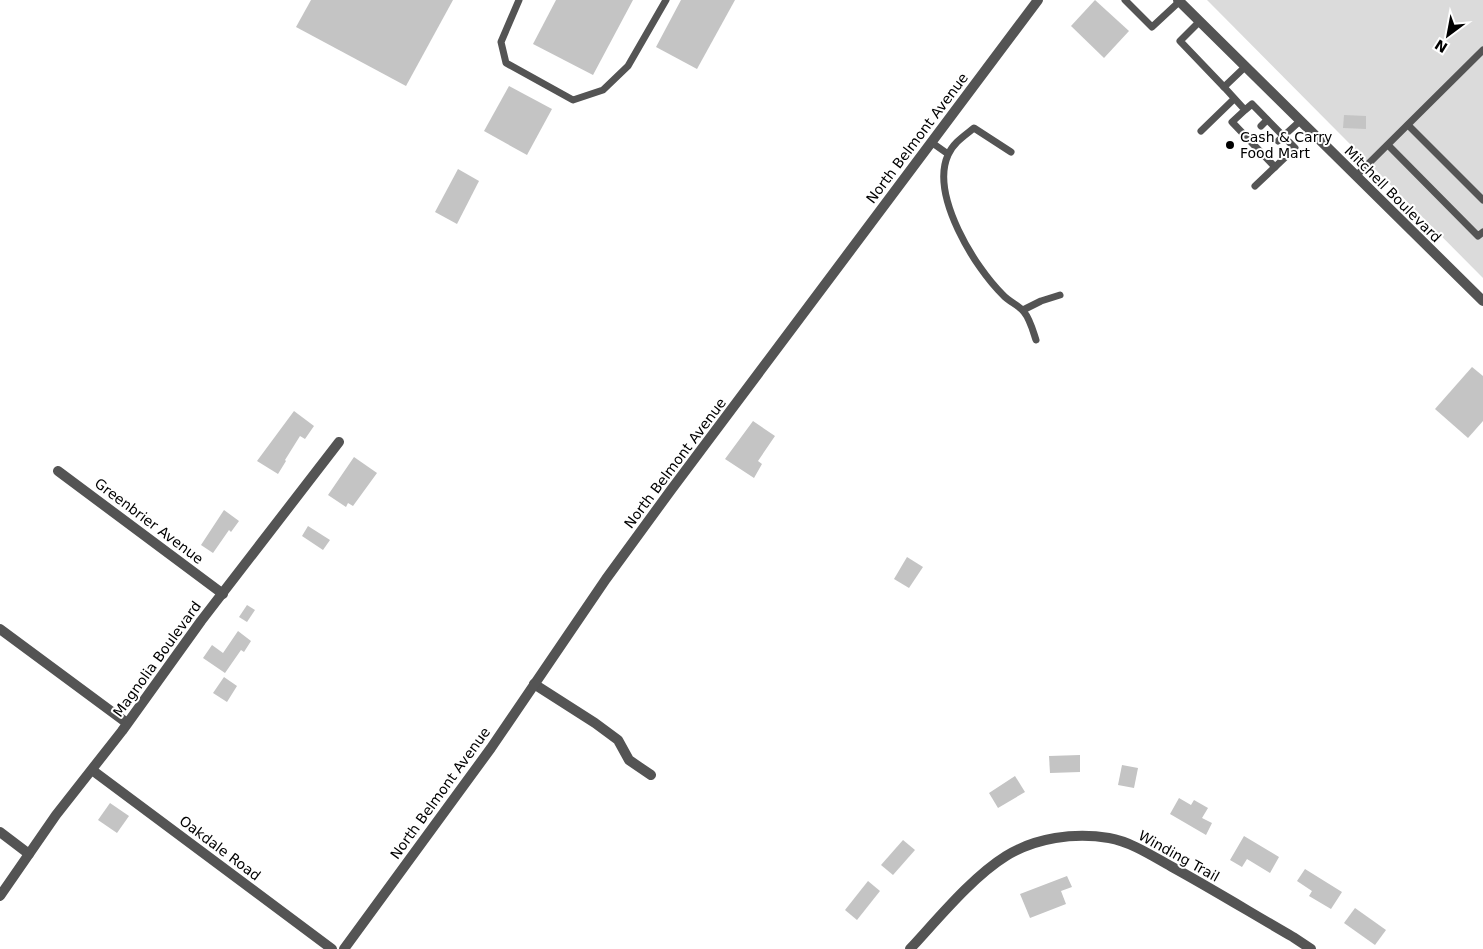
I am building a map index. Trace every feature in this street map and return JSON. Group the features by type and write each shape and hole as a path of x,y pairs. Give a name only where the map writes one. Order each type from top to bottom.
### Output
{"street":[{"name":"North Belmont Avenue","path":"344,949 491,748 606,579 665,497 1038,0"},
{"name":"Mitchell Boulevard","path":"1179,1 1483,301"},
{"name":"Magnolia Boulevard","path":"0,896 56,815 339,442"},
{"name":"Greenbrier Avenue","path":"58,471 223,594"},
{"path":"0,629 127,723"},
{"path":"534,684 618,740 629,760 651,775"},
{"name":"Oakdale Road","path":"92,770 332,949"},
{"path":"0,832 30,854"},
{"name":"Winding Trail","path":"910,949 958,898 1005,856 1044,840 1090,836 1109,838 1139,849 1311,949"}],"lane":[{"path":"519,0 501,42 506,63 573,100 603,90 628,66 666,0"},
{"path":"1125,0 1152,27 1179,1"},
{"path":"1200,21 1180,41 1245,110"},
{"path":"1356,176 1483,50"},
{"path":"1224,87 1246,66"},
{"path":"1201,131 1234,99"},
{"path":"1255,186 1294,148 1281,139 1252,104 1232,122 1251,136 1267,153 1275,166"},
{"path":"1261,126 1267,120"},
{"path":"1281,139 1300,121"},
{"path":"1408,125 1483,200"},
{"path":"1011,152 974,128 960,139 948,154 944,172 946,197 954,223 979,265 1002,295 1023,310 1036,340"},
{"path":"931,142 948,154"},
{"path":"1388,145 1478,236 1483,232"},
{"path":"1023,310 1041,301 1060,295"}],"shaded area":[{"path":"1207,0 1483,0 1483,278"}],"building":[{"path":"311,0 453,0 406,86 296,27"},
{"path":"556,0 633,0 593,75 533,44"},
{"path":"681,0 735,0 697,69 656,47"},
{"path":"1095,0 1129,31 1104,58 1071,26"},
{"path":"509,86 552,109 527,155 484,131"},
{"path":"1344,115 1366,116 1366,129 1343,128"},
{"path":"458,169 479,181 457,224 435,212"},
{"path":"1472,367 1483,376 1483,421 1468,438 1435,409"},
{"path":"294,411 314,426 305,439 300,436 278,474 257,461"},
{"path":"753,421 775,436 758,461 762,464 754,478 725,459"},
{"path":"354,457 377,473 353,506 348,503 346,507 328,495"},
{"path":"224,510 239,521 231,532 229,530 213,553 201,545"},
{"path":"308,526 330,540 323,550 302,536"},
{"path":"907,557 923,567 909,588 894,579"},
{"path":"247,605 255,610 247,622 239,617"},
{"path":"238,631 251,641 244,652 241,650 225,673 203,658 212,645 223,653"},
{"path":"224,677 237,686 227,702 213,693"},
{"path":"1080,755 1080,772 1050,773 1049,756"},
{"path":"1122,765 1138,768 1134,788 1118,785"},
{"path":"1015,776 1025,792 998,808 989,793"},
{"path":"1179,798 1191,805 1194,800 1208,808 1202,818 1212,823 1206,835 1170,814"},
{"path":"110,803 129,816 117,833 98,820"},
{"path":"1244,836 1279,857 1270,873 1247,859 1242,867 1230,860"},
{"path":"903,840 915,850 893,875 881,865"},
{"path":"1305,869 1342,892 1331,909 1309,896 1312,891 1297,881"},
{"path":"1067,876 1072,887 1061,891 1066,904 1030,918 1020,894"},
{"path":"868,881 880,891 857,920 845,910"},
{"path":"1355,908 1386,930 1375,945 1344,923"}],"place":[{"name":"Cash & Carry Food Mart","path":"1230,145"}]}
